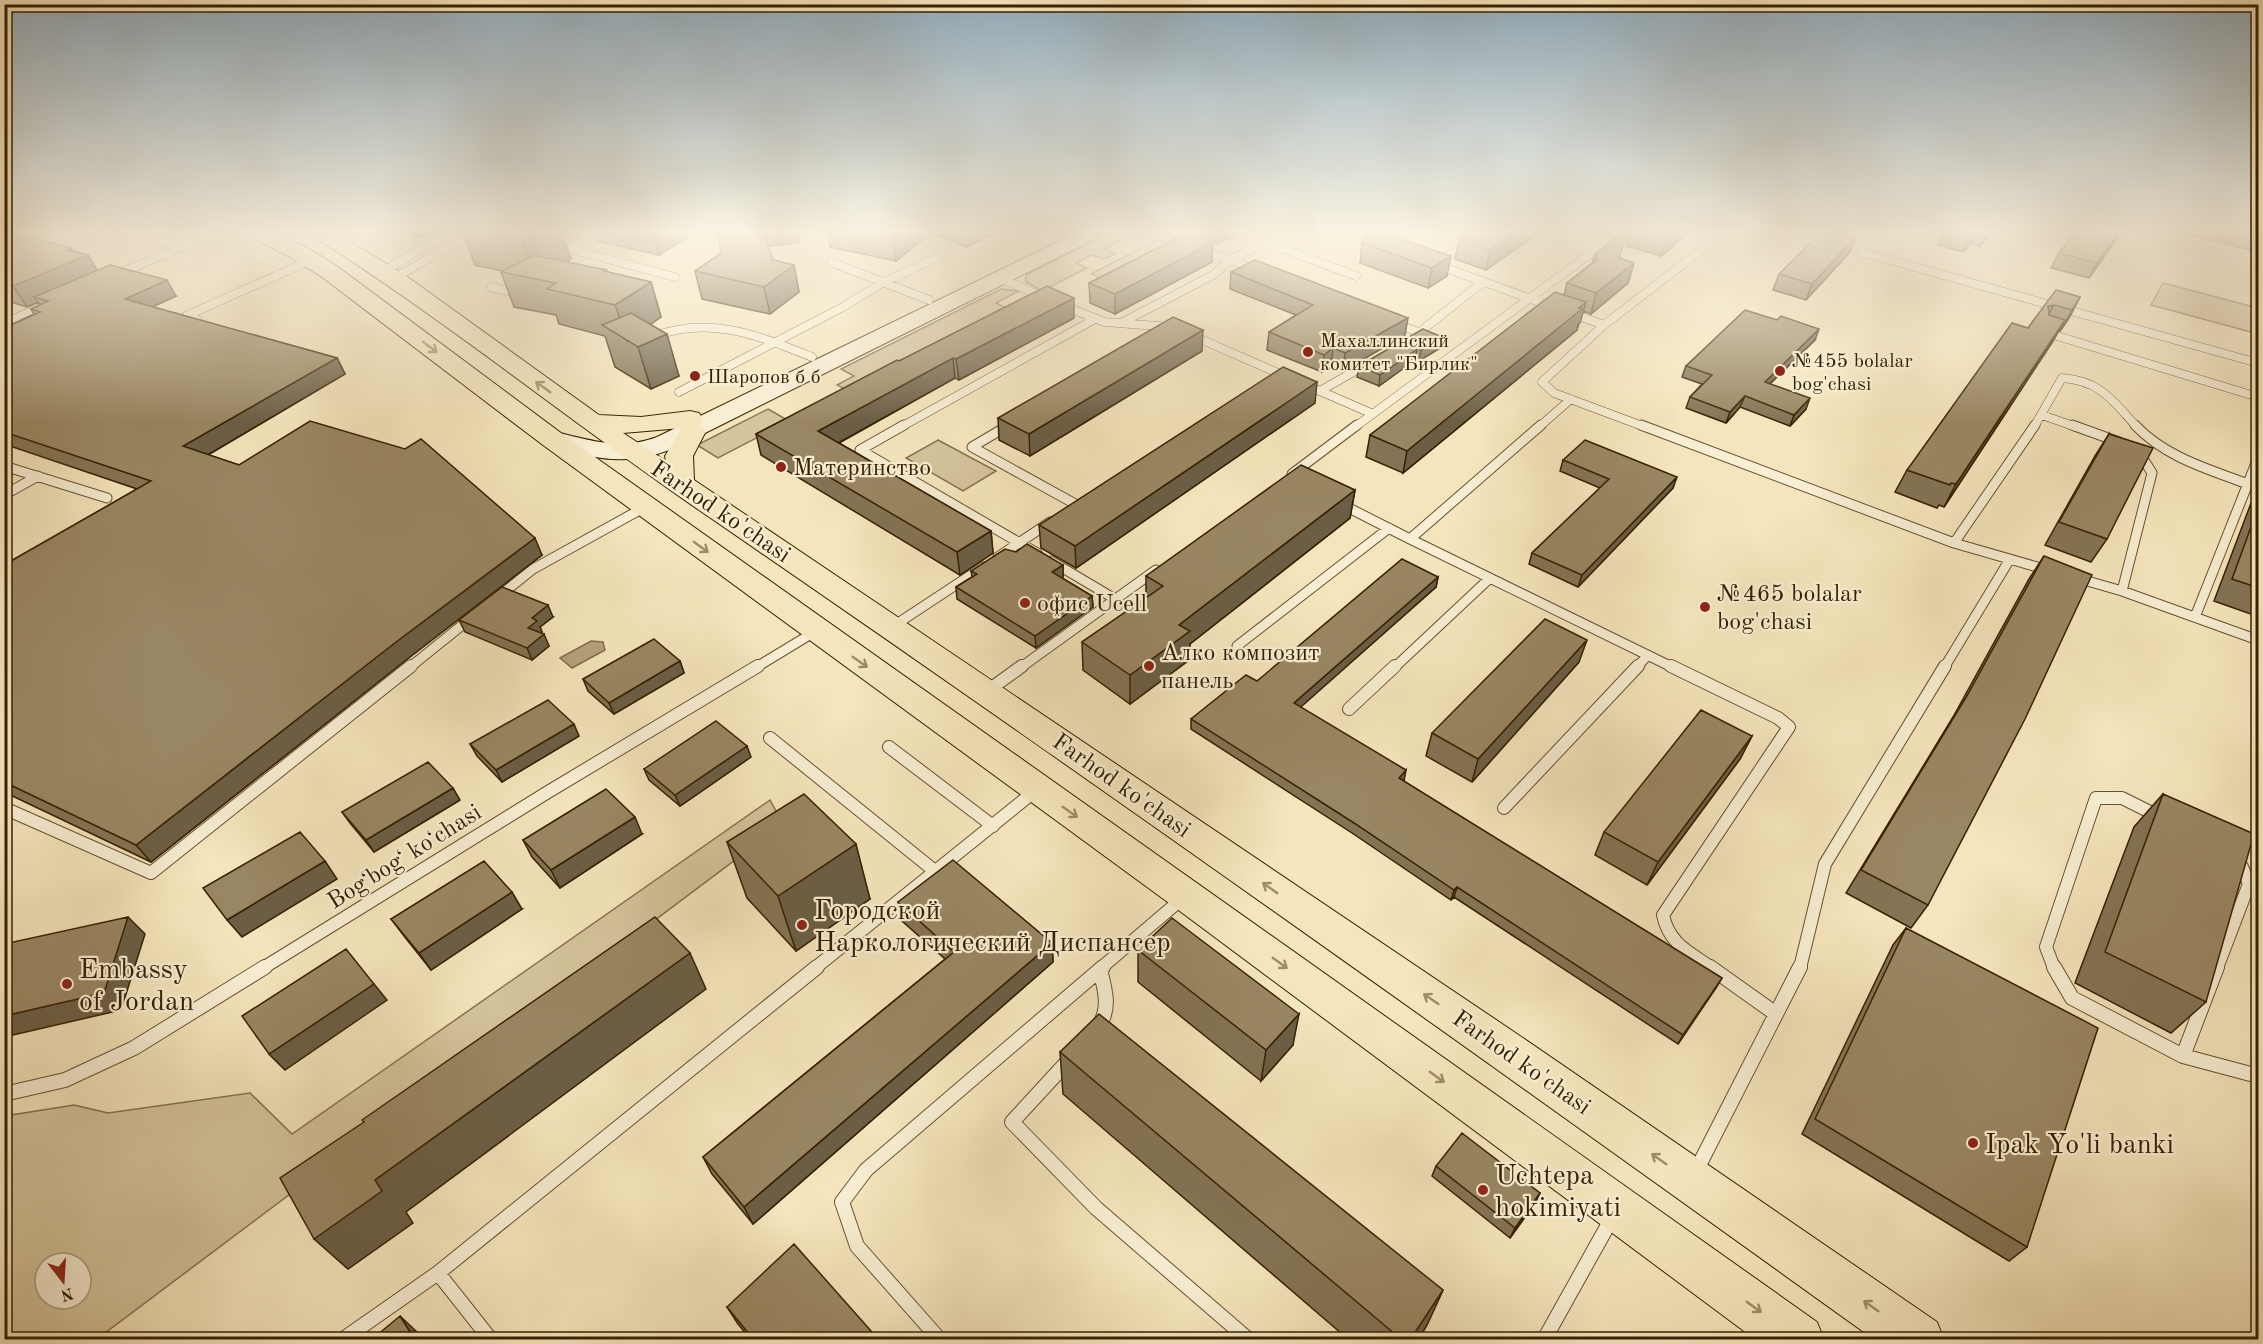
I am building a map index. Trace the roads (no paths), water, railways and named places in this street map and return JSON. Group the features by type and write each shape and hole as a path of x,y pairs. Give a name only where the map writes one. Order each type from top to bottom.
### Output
{"main road":[{"name":"Farhod ko'chasi","path":"360,297 635,500 1187,895 1799,1340"},
{"name":"Farhod ko'chasi","path":"420,297 634,452 1508,1052 1919,1340"},
{"path":"552,439 616,453 634,452 662,444 812,357 936,297"},
{"path":"590,421 614,425 692,425 961,297"},
{"path":"680,484 679,456 692,425"},
{"path":"634,452 627,462 635,500"}],"lane":[{"path":"207,322 186,316 229,297"},
{"path":"679,392 776,343 860,297"},
{"path":"921,297 929,300"},
{"path":"1042,297 1094,320 1174,328 1373,414"},
{"path":"1121,323 1171,297"},
{"path":"1411,339 1466,297"},
{"path":"1524,297 1604,326"},
{"path":"1642,297 1604,326 1542,382 1546,388 1554,393 1954,543 2122,591 2259,640"},
{"path":"2022,297 2259,363"},
{"path":"1279,484 1528,298"},
{"path":"4,323 48,304"},
{"path":"1094,320 860,450 1115,599"},
{"path":"1389,321 1421,333"},
{"path":"647,339 667,329 693,325 715,327 776,343 812,357"},
{"path":"1164,334 1174,328"},
{"path":"2041,331 2259,397"},
{"path":"1320,391 1380,356"},
{"path":"1270,380 1280,374"},
{"path":"1954,543 2042,415 2062,378 2079,377 2091,382 2104,391 2151,440 2206,468 2248,484"},
{"path":"1410,538 1571,399"},
{"path":"2042,415 2118,441 2142,457 2152,473 2122,591"},
{"path":"1023,417 972,447 1077,505"},
{"path":"2195,617 2259,458"},
{"path":"4,466 107,498"},
{"path":"4,495 38,476"},
{"path":"1288,477 1299,482"},
{"path":"1329,497 1778,718 1789,727 1663,915 1666,929 1676,943 1776,1014"},
{"path":"1067,511 1086,499"},
{"path":"486,606 533,569 635,500"},
{"path":"892,627 1058,518"},
{"path":"1237,646 1389,528"},
{"path":"1691,1181 1798,971 1825,864 2010,559"},
{"path":"986,692 1163,565"},
{"path":"1349,709 1490,578"},
{"path":"4,808 151,873 477,613"},
{"name":"Bogʻbogʻ koʻchasi","path":"4,1094 65,1080 134,1048 548,792 817,631"},
{"path":"1504,808 1648,655"},
{"path":"770,738 936,872"},
{"path":"889,747 993,826"},
{"path":"342,1340 438,1273 1038,789"},
{"path":"2170,822 2120,795 2096,798 2046,947 2061,983 2072,998 2183,1056 2259,1076"},
{"path":"2183,1056 2248,884 2242,867 2230,855"},
{"path":"940,1340 857,1246 842,1202 866,1170 1187,895"},
{"path":"1100,970 1108,1000 1105,1021 1012,1122 1035,1149 1136,1244 1249,1340"},
{"path":"1544,1340 1618,1207"},
{"path":"438,1273 491,1340"}],"place":[{"name":"Махаллинский комитет \"Бирлик\"","path":"1308,352"},
{"name":"№455 bolalar bog'chasi","path":"1780,371"},
{"name":"Шаропов б б","path":"695,376"},
{"name":"Материнство","path":"781,467"},
{"name":"офис Ucell","path":"1025,603"},
{"name":"№465 bolalar bog'chasi","path":"1705,607"},
{"name":"Алко композит панель","path":"1149,666"},
{"name":"Городской Наркологический Диспансер","path":"802,925"},
{"name":"Embassy of Jordan","path":"67,984"},
{"name":"Ipak Yo'li banki","path":"1973,1143"},
{"name":"Uchtepa hokimiyati","path":"1483,1190"}]}
